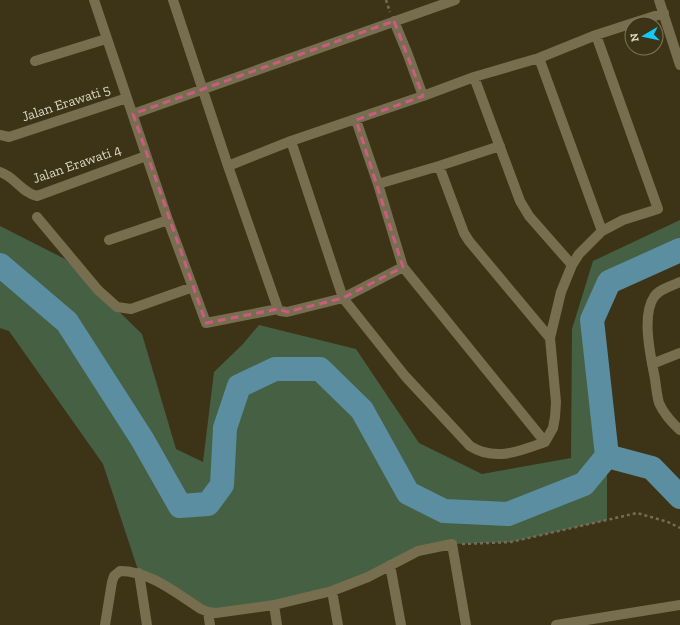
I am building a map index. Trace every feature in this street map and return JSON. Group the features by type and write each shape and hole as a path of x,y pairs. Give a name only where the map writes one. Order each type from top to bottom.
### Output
{"street":[{"path":"94,0 168,220 206,323 278,309 280,311 287,312 343,298 403,267"},
{"path":"173,0 228,166 278,309"},
{"path":"133,114 455,0"},
{"path":"659,0 680,65"},
{"path":"228,166 291,141 356,120 474,77 539,58 596,35 664,13"},
{"path":"394,21 424,96"},
{"path":"291,141 343,298 405,376 470,446 478,451 494,455 517,451 545,442 553,428 556,402 550,338 561,292 572,265 579,254 602,231 623,220 658,209 596,35"},
{"path":"35,61 106,39"},
{"path":"539,58 602,231"},
{"path":"474,77 524,210 572,265"},
{"name":"Jalan Erawati 5","path":"0,135 4,137 14,135 127,98"},
{"path":"356,120 378,184 403,267 545,442"},
{"path":"378,184 500,146"},
{"name":"Jalan Erawati 4","path":"0,172 9,176 30,193 37,196 146,156"},
{"path":"439,166 464,233 550,338"},
{"path":"37,217 98,290 117,307 131,309 193,288"},
{"path":"109,240 168,220"},
{"path":"680,282 656,293 649,311 648,324 648,339 659,401 670,421 680,430"},
{"path":"652,364 680,353"},
{"path":"105,625 112,582 114,576 120,571 138,573 159,582 201,609 216,613 274,605 332,591 368,577 418,551 452,544 466,625"},
{"path":"390,565 401,625"},
{"path":"138,573 147,625"},
{"path":"332,591 338,625"},
{"path":"274,605 277,625"},
{"path":"556,625 680,605"},
{"path":"208,612 210,625"}],"path":[{"path":"452,544 511,542 637,513 668,522 680,528"}],"highlighted area":[{"path":"394,21 423,96 356,120 403,267 343,298 287,312 278,309 206,323 133,114"}],"green space":[{"path":"680,220 680,250 609,282 592,320 604,382 607,456 607,520 511,542 452,544 418,551 332,591 215,613 139,573 103,464 9,331 0,328 0,226 65,259 142,334 176,449 203,462 214,372 242,345 259,325 356,349 419,443 482,474 571,458 572,329 593,261"}],"waterway":[{"path":"607,456 592,320 609,282 680,250"},
{"path":"0,265 67,322 142,439 180,506 208,504 222,485 225,428 239,386 275,369 320,369 362,410 408,493 444,511 508,514 584,484 607,456 652,468 680,497"}]}
